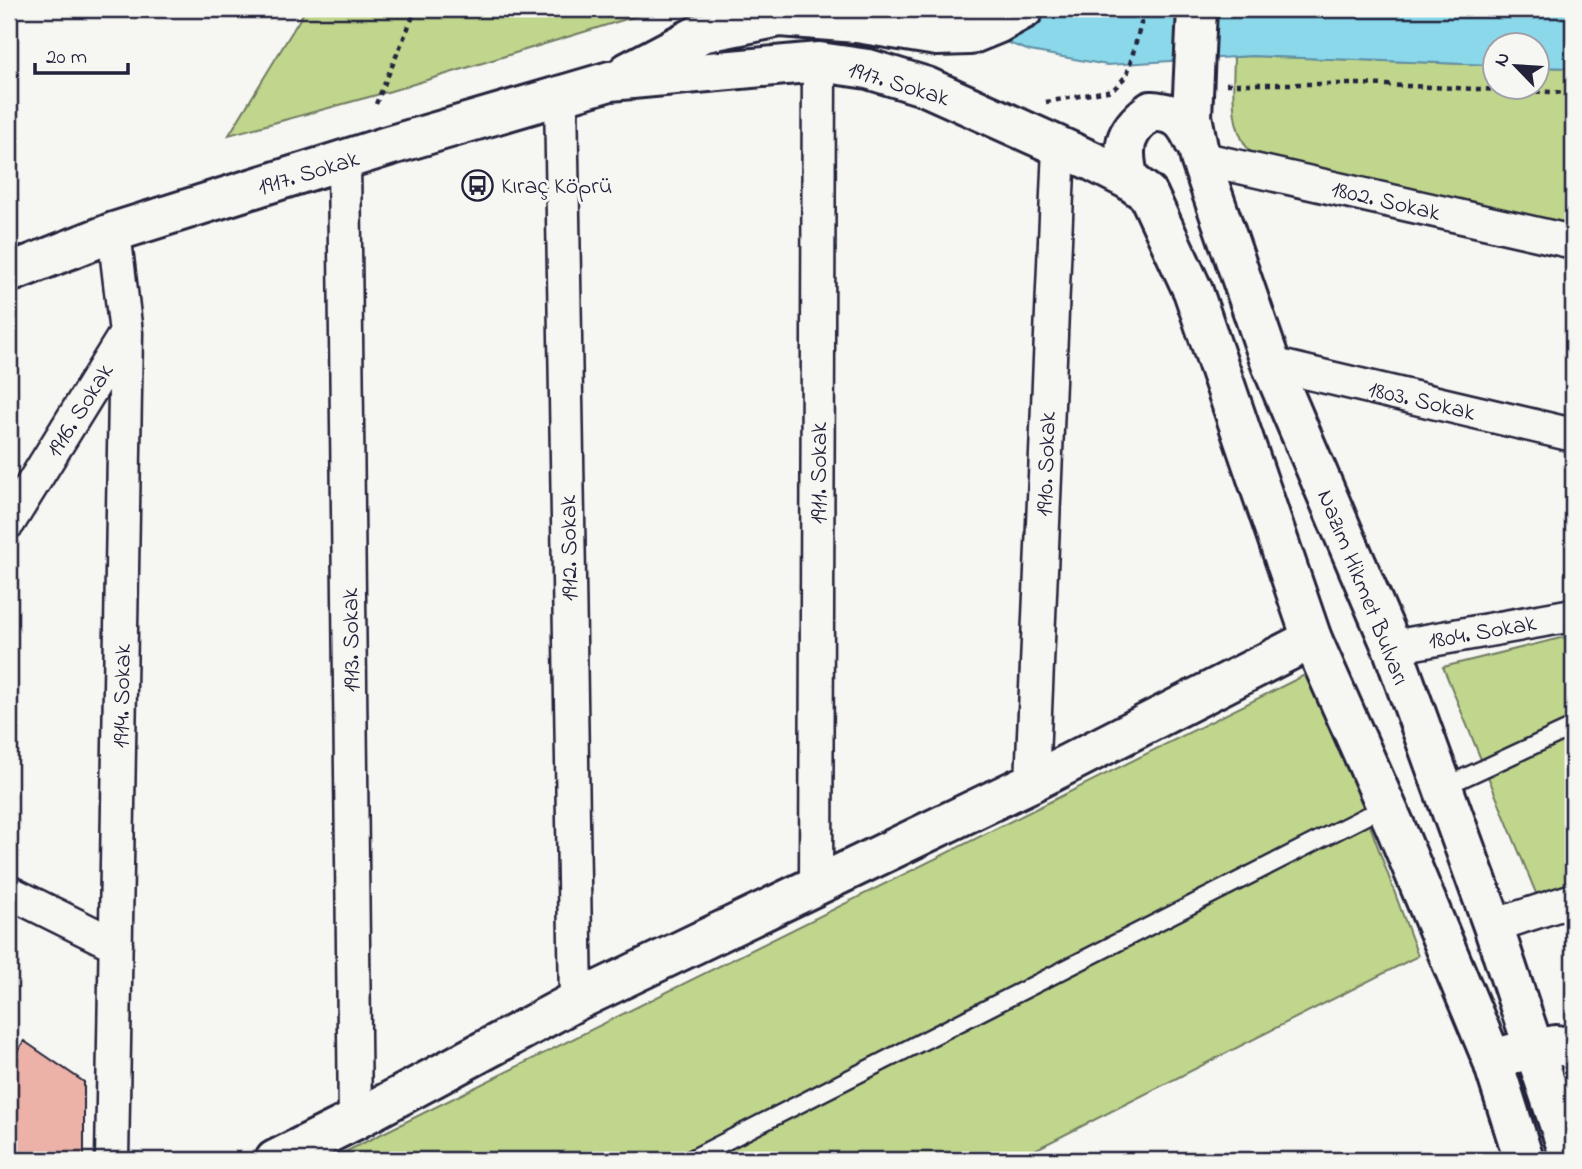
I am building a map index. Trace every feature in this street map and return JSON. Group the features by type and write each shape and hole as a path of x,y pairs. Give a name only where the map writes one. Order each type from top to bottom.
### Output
{"main road":[{"name":"1917. Sokak","path":"610,81 702,33 780,17 857,23 937,36 970,35 1024,9"},
{"name":"Nazım Hikmet Bulvarı","path":"1197,9 1192,116 1197,151 1271,365 1392,647 1493,926 1572,1160"},
{"name":"1917. Sokak","path":"9,273 114,232 610,81 819,62 868,69 927,87 1129,180"},
{"path":"1197,151 1186,124 1178,117 1168,112 1151,111 1135,124 1126,141 1123,155 1129,180 1148,194 1193,291 1312,639 1395,826 1492,1059 1524,1160"},
{"path":"275,1160 576,1001 1031,782 1312,639"},
{"path":"1492,1059 1556,1045 1573,1048"}],"street":[{"name":"1911. Sokak","path":"817,884 819,62"},
{"name":"1912. Sokak","path":"561,94 576,1001"},
{"name":"1910. Sokak","path":"1031,782 1059,147"},
{"name":"1802. Sokak","path":"1197,151 1573,242"},
{"name":"1913. Sokak","path":"344,160 355,1120"},
{"name":"1914. Sokak","path":"112,1160 126,333 114,232"},
{"name":"1916. Sokak","path":"9,522 126,333"},
{"name":"1803. Sokak","path":"1271,365 1573,435"},
{"name":"1804. Sokak","path":"1392,647 1573,615"},
{"path":"9,892 116,946"},
{"path":"1493,926 1573,900"}],"lane":[{"path":"1461,779 1573,727"},
{"path":"689,1160 1366,816"}],"path":[{"path":"376,104 416,9"},
{"path":"1042,110 1046,102 1114,90 1127,75 1145,9"},
{"path":"1193,84 1361,84 1573,93"}],"green space":[{"path":"306,9 659,9 391,91 229,135"},
{"path":"1234,57 1480,64 1480,102 1550,102 1550,67 1573,68 1573,224 1261,163 1250,152 1238,128 1233,101"},
{"path":"1573,635 1573,909 1547,920 1443,667"},
{"path":"1313,671 1418,956 1015,1160 329,1160"}],"water":[{"path":"917,9 1573,9 1573,68 1550,67 1550,32 1480,32 1480,64 1251,56 1107,65 1030,51"}],"building":[{"path":"24,1041 84,1082 84,1160 9,1160 9,1064"}],"place":[{"name":"Kıraç Köprü","path":"478,185"}]}
